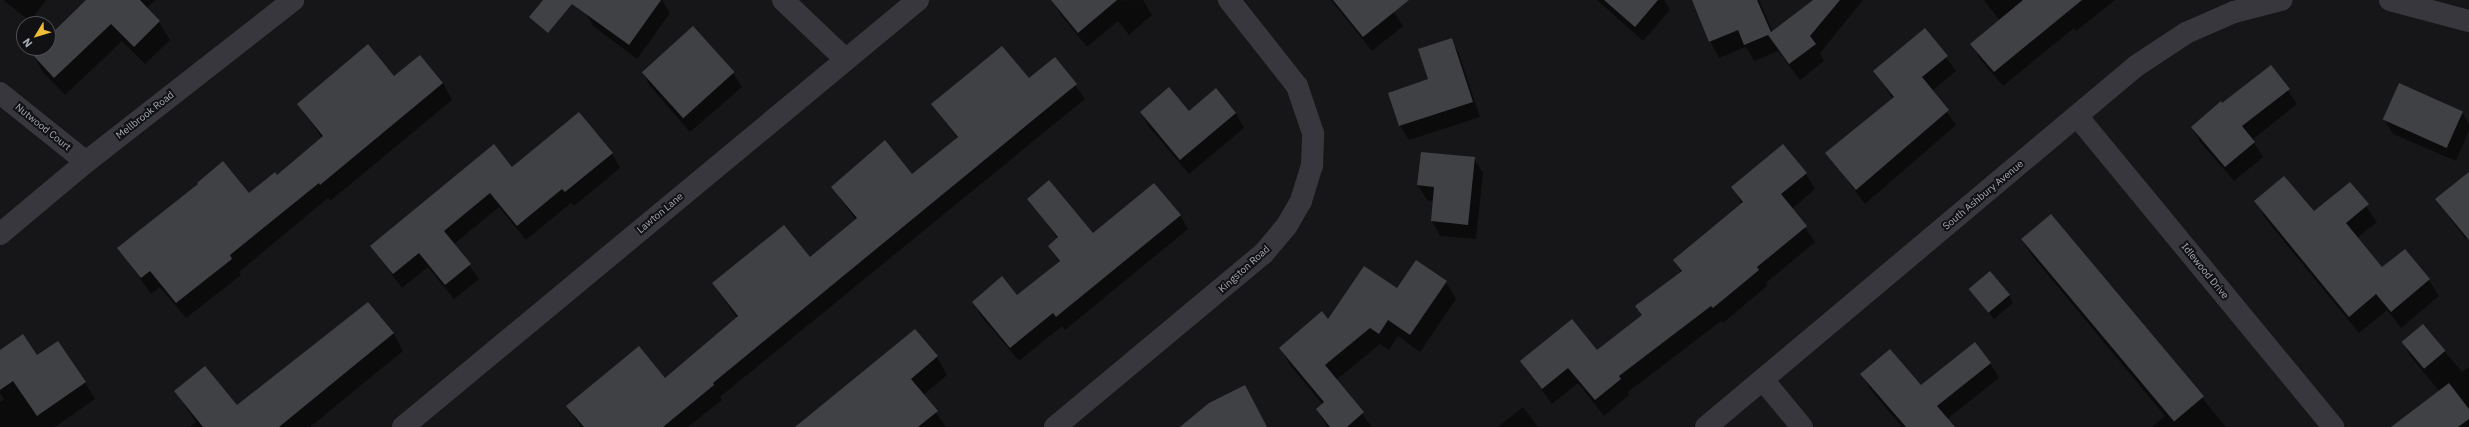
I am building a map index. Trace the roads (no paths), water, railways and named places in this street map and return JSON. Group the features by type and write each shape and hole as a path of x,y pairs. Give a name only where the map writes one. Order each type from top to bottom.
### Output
{"street":[{"name":"Mellbrook Road","path":"0,234 86,162 293,0"},
{"path":"783,0 845,59"},
{"name":"Lawton Lane","path":"403,427 918,0"},
{"name":"Kingston Road","path":"1055,427 1263,254 1286,227 1301,201 1312,166 1313,133 1300,92 1297,86 1229,0"},
{"name":"South Ashbury Avenue","path":"1706,427 2136,66 2186,33 2234,12 2282,0"},
{"path":"2390,0 2469,21"},
{"name":"Nutwood Court","path":"0,93 86,162"},
{"name":"Idlewood Drive","path":"2077,116 2333,427"},
{"path":"1763,380 1802,427"}]}
